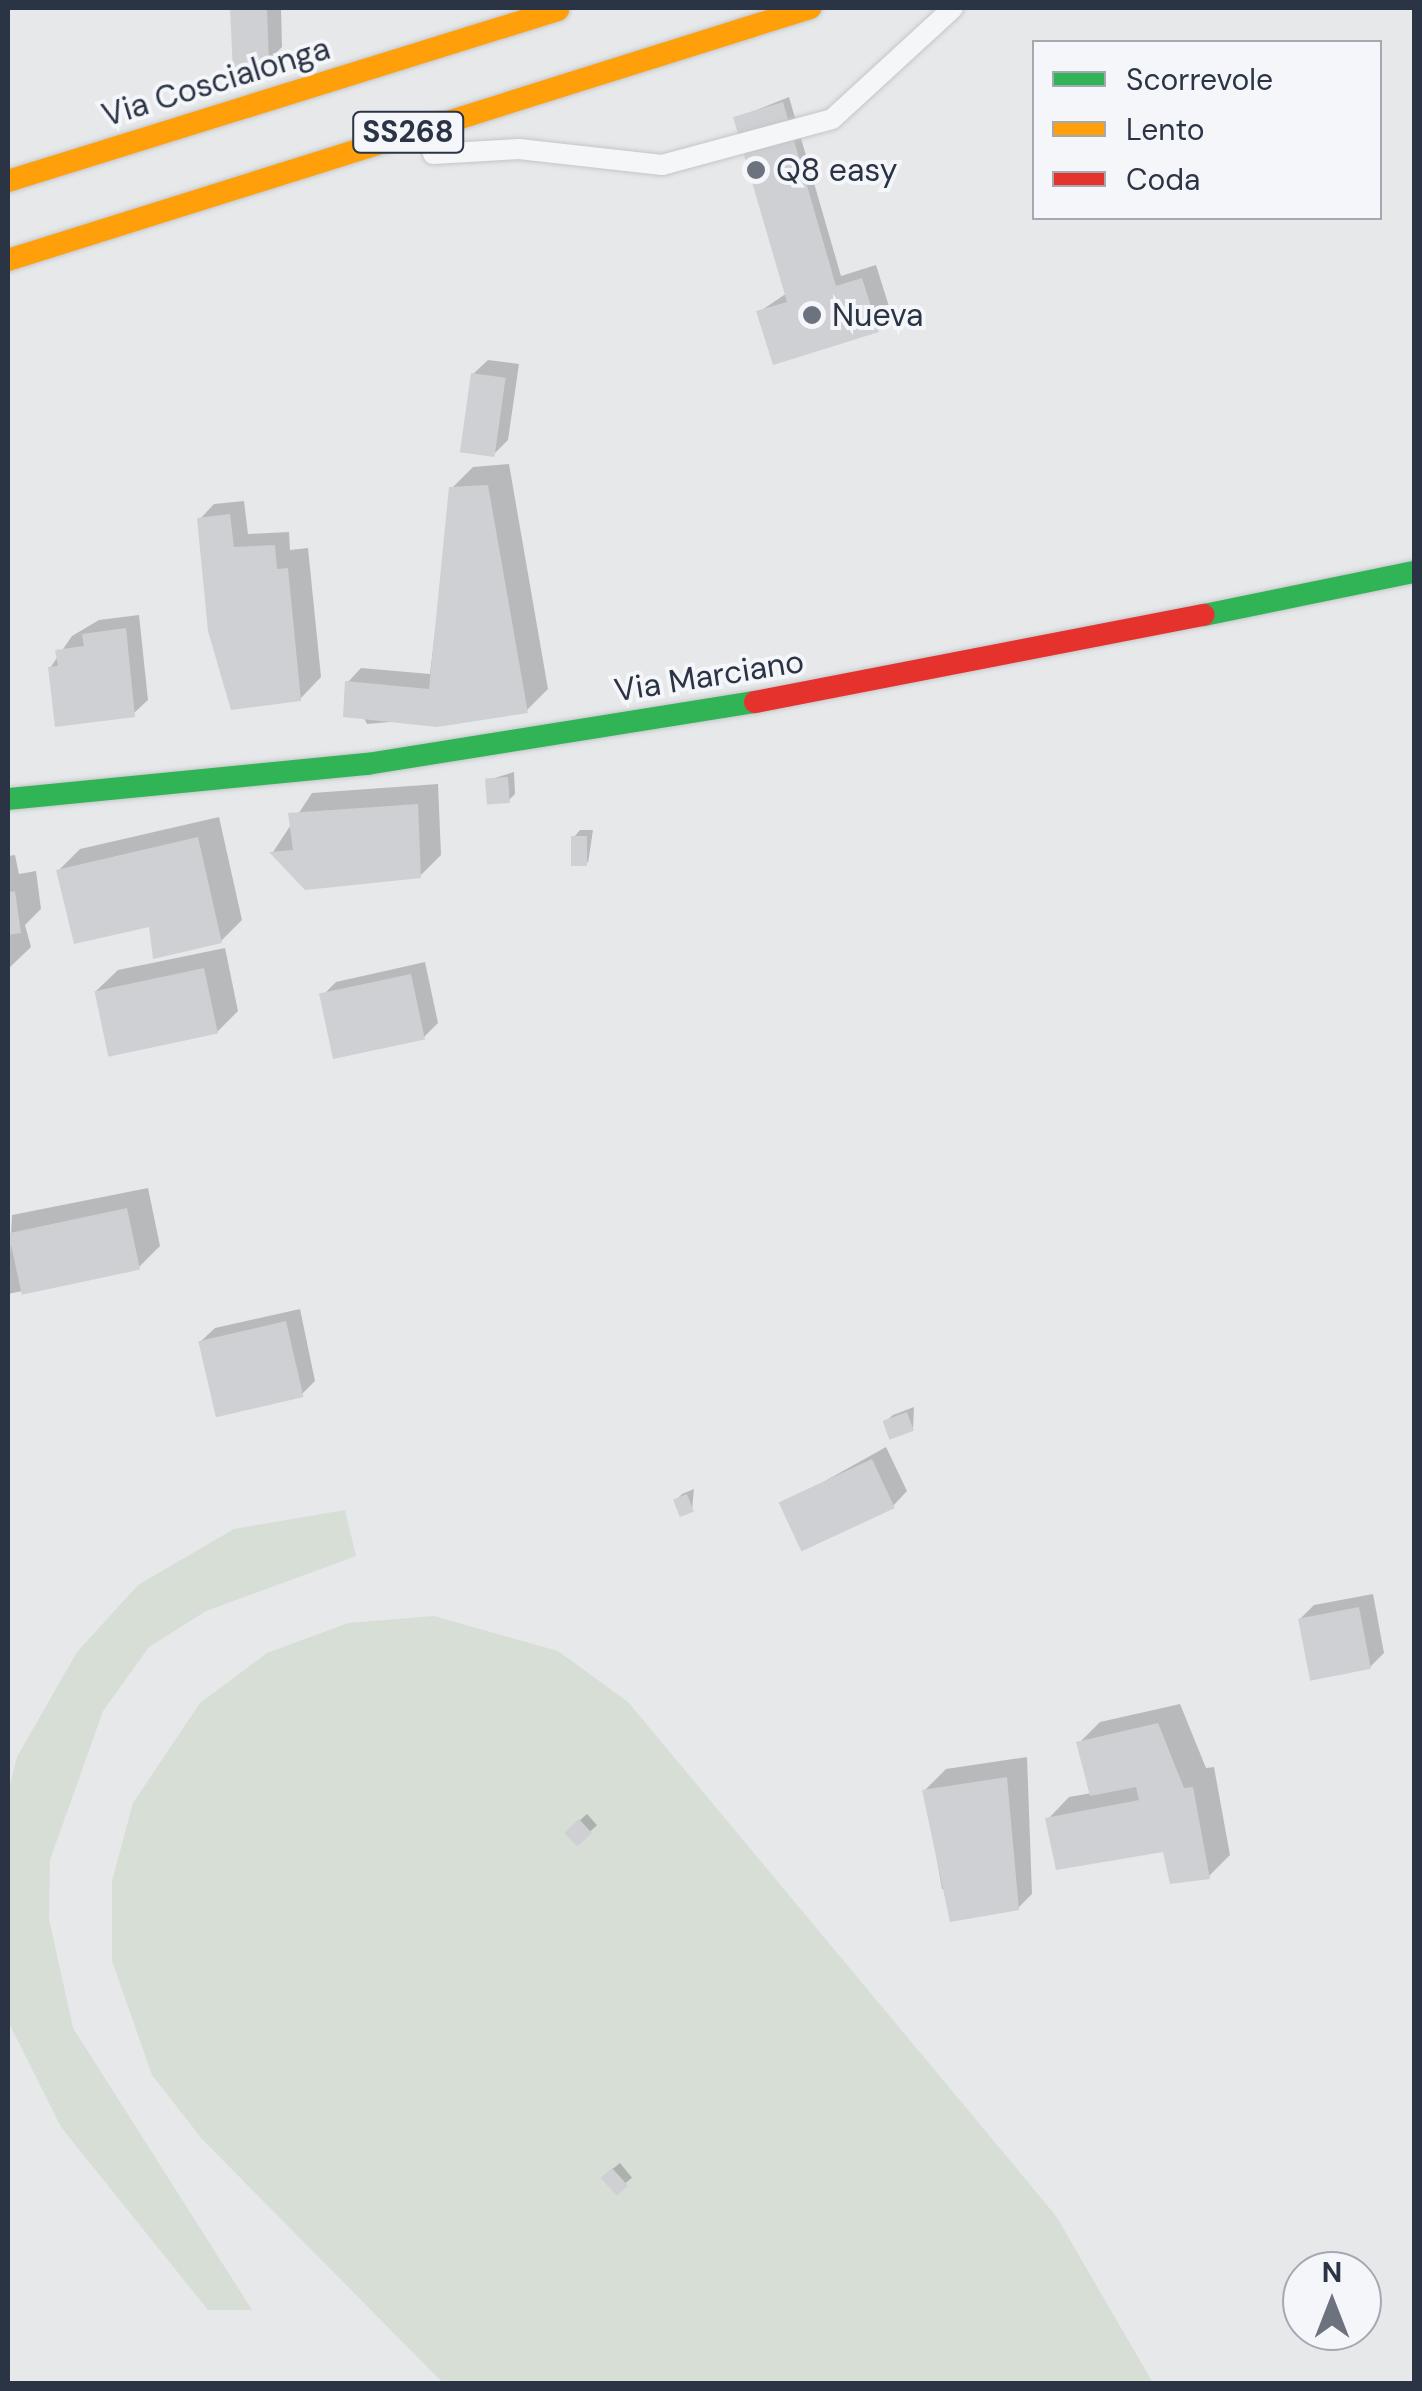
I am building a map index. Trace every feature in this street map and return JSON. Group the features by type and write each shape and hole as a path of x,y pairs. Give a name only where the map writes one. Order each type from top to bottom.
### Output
{"main road":[{"name":"SS268","path":"8,260 810,8"},
{"name":"Via Coscialonga","path":"8,181 558,10"},
{"name":"Via Marciano","path":"8,799 465,749 877,682 1414,572"}],"lane":[{"path":"162,210 294,192 456,148 662,165 832,119 953,8"}],"shaded area":[{"path":"345,1510 356,1556 206,1611 149,1647 103,1711 50,1860 49,1919 73,2028 252,2310 208,2310 61,2127 8,2021 8,1793 17,1757 77,1652 138,1585 234,1529"},
{"path":"434,1616 558,1651 628,1702 1056,2216 1153,2383 444,2384 202,2139 152,2075 112,1961 112,1881 133,1803 200,1703 267,1653 348,1623"}],"building":[{"path":"230,8 267,8 269,64 233,72"},
{"path":"783,102 836,286 862,278 879,332 773,365 756,311 787,302 733,117"},
{"path":"471,373 506,378 495,457 460,452"},
{"path":"488,485 528,713 437,727 343,717 345,681 429,689 449,487"},
{"path":"230,514 234,547 275,545 277,569 288,568 301,701 231,710 208,631 197,518"},
{"path":"126,628 135,717 55,727 48,667 58,666 55,650 84,646 82,634"},
{"path":"508,777 510,803 487,805 485,779"},
{"path":"418,804 421,878 305,890 269,852 293,850 288,813"},
{"path":"571,836 587,836 587,866 571,866"},
{"path":"198,837 222,943 153,959 149,927 74,944 56,870"},
{"path":"15,891 21,933 8,935 8,892"},
{"path":"204,968 218,1034 108,1057 94,991"},
{"path":"411,974 425,1040 333,1059 319,994"},
{"path":"127,1208 140,1270 22,1295 9,1233"},
{"path":"286,1321 304,1397 216,1417 198,1341"},
{"path":"907,1412 914,1431 889,1440 883,1421"},
{"path":"872,1459 895,1508 801,1551 779,1503"},
{"path":"687,1494 694,1512 680,1517 673,1499"},
{"path":"1359,1607 1371,1669 1310,1681 1298,1619"},
{"path":"1158,1723 1184,1788 1193,1787 1210,1879 1170,1884 1163,1852 1056,1870 1045,1818 1139,1800 1136,1787 1090,1796 1076,1742"},
{"path":"1007,1777 1019,1910 950,1922 922,1790"},
{"path":"579,1819 592,1833 577,1847 564,1833"},
{"path":"612,2168 628,2186 617,2196 601,2178"}],"traffic: fast":[{"path":"1204,615 1414,572"},
{"path":"8,799 367,764 755,702"}],"traffic: slow":[{"path":"8,260 810,8"},
{"path":"8,181 558,10"}],"traffic: jam":[{"path":"755,702 1204,615"}],"place":[{"name":"Q8 easy","path":"756,170"},
{"name":"Nueva","path":"812,315"}]}
